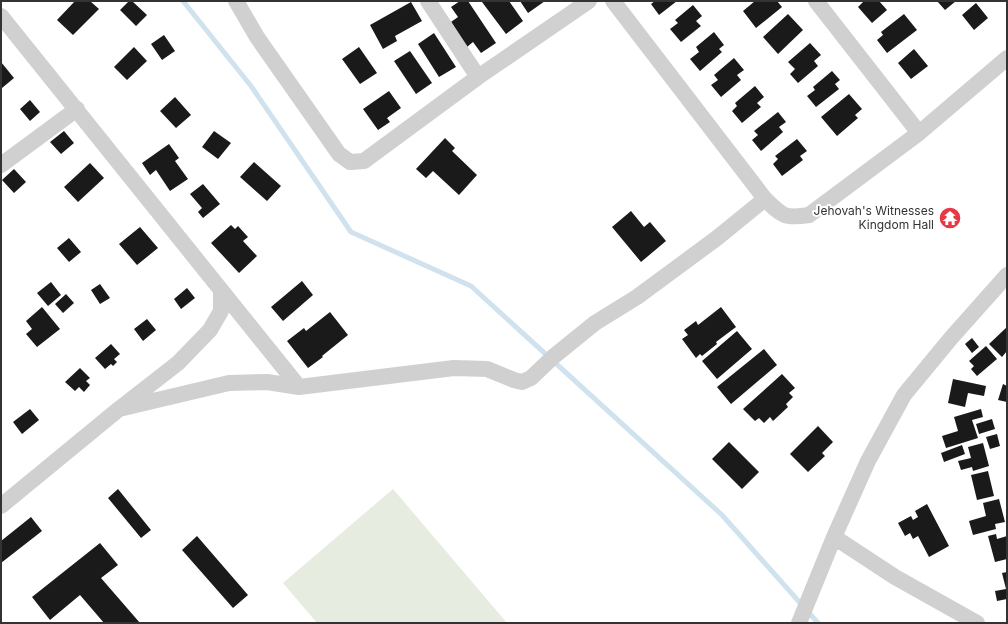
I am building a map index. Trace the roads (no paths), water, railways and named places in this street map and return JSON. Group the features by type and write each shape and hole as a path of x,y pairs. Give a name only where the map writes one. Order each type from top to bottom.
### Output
{"street":[{"path":"236,1 257,37 339,154 350,162 364,161 478,77 589,1"},
{"path":"428,1 478,77"},
{"path":"613,1 765,199 779,213 794,218 809,215 919,133 1007,58"},
{"path":"816,1 919,133"},
{"path":"1,16 299,387"},
{"path":"1,165 77,110"},
{"path":"119,409 229,383 268,382 299,387 454,368 487,369 522,382 531,378 553,356 595,322 637,297 717,238 765,199"},
{"path":"800,621 834,537 868,461 904,395 951,338 1007,275"},
{"path":"1,506 119,409 178,363 210,330 221,312 221,290"},
{"path":"834,537 895,577 977,623"}],"waterway":[{"path":"183,1 251,86 351,232 471,286 722,515 818,623"}],"place":[{"name":"Jehovah's Witnesses Kingdom Hall","path":"950,218"}]}
